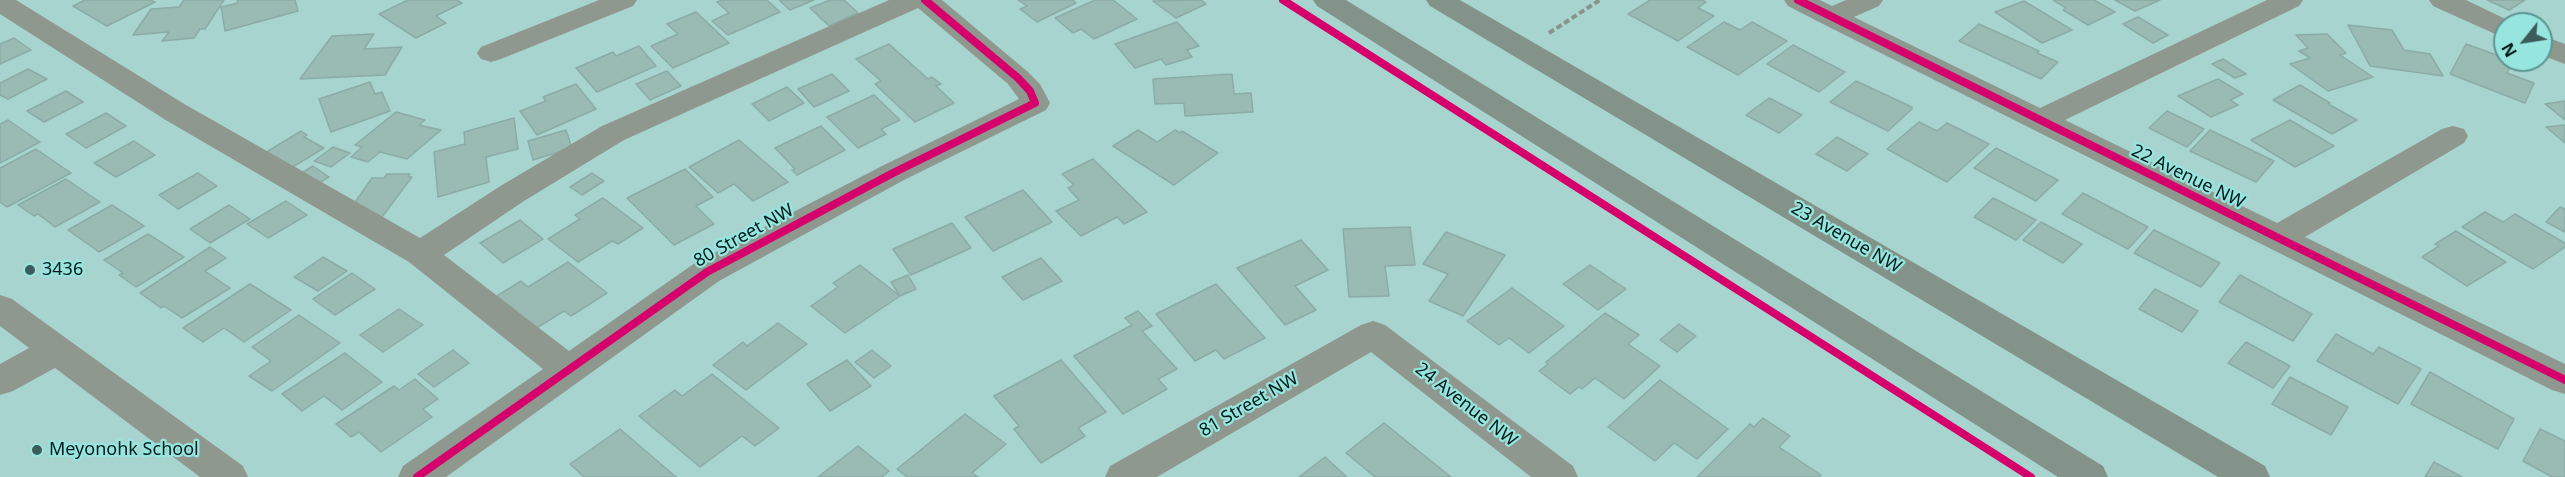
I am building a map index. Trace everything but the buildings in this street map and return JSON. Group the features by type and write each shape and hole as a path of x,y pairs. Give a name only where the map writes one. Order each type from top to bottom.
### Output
{"main road":[{"path":"1327,0 2089,477"},
{"name":"23 Avenue NW","path":"1440,0 2252,477"}],"street":[{"path":"491,53 623,0"},
{"path":"421,254 513,193 613,133 912,0"},
{"name":"80 Street NW","path":"417,477 706,272 893,173 1035,103 1030,91 1018,78 926,0"},
{"name":"22 Avenue NW","path":"1798,0 2565,380"},
{"path":"1831,17 1869,0"},
{"path":"2040,120 2289,0"},
{"path":"2443,0 2493,23"},
{"path":"0,2 175,112 421,254 569,370"},
{"path":"2278,238 2453,136"},
{"path":"0,308 229,477"},
{"name":"81 Street NW","path":"1124,477 1373,334"},
{"name":"24 Avenue NW","path":"1373,334 1559,477"},
{"path":"0,381 57,350"}],"path":[{"path":"1549,33 1600,0"}],"cycle path":[{"path":"417,477 707,272 893,173 1035,103 1030,91 1018,78 925,0"},
{"path":"1283,0 2031,477"},
{"path":"1798,0 2565,380"}],"place":[{"name":"3436","path":"30,270"},
{"name":"Meyonohk School","path":"37,450"}]}
